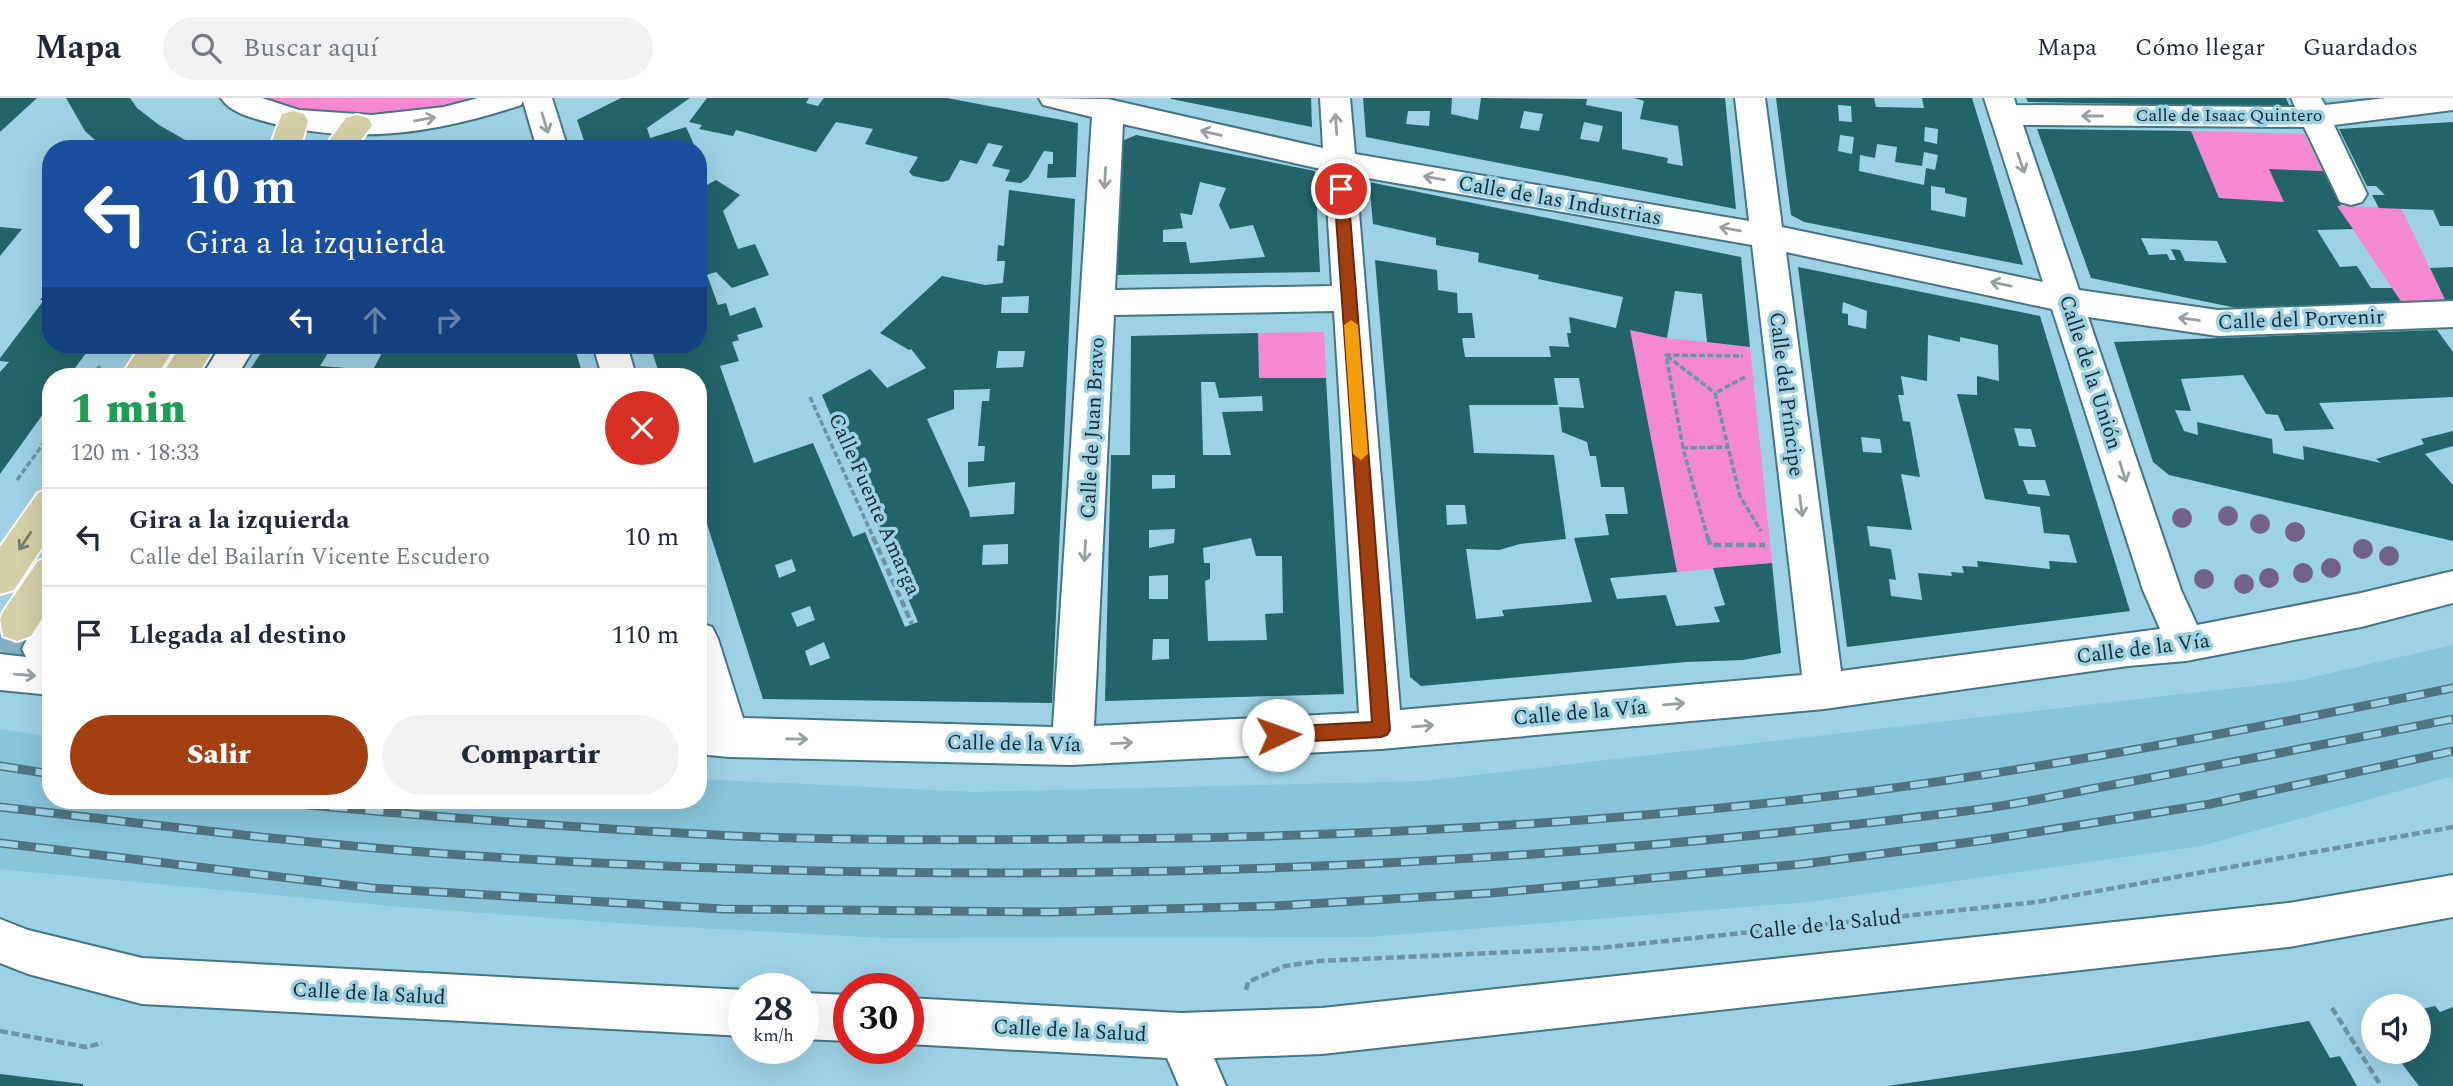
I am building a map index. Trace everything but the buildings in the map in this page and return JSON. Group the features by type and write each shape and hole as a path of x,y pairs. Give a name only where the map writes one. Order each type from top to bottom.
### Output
{"main road":[{"path":"345,140 357,125"},
{"path":"0,578 42,517"}],"street":[{"path":"236,98 270,115 289,135 357,125 411,121 451,114 510,98"},
{"path":"537,98 550,140"},
{"name":"Calle de las Industrias","path":"1054,98 1339,162 1767,236 2020,288 2067,301"},
{"path":"1335,98 1381,730"},
{"name":"Calle del Príncipe","path":"1750,98 1824,691"},
{"name":"Calle de Isaac Quintero","path":"2002,107 2310,108 2453,100"},
{"name":"Calle de la Unión","path":"2002,107 2162,590 2186,644"},
{"path":"2310,108 2351,194"},
{"name":"Calle de Juan Bravo","path":"1071,746 1076,709 1108,109"},
{"path":"1099,303 1349,298"},
{"name":"Calle del Porvenir","path":"2067,301 2218,323 2453,314"},
{"name":"Calle de la Vía","path":"713,736 1071,746 1381,730 1824,691 2115,651 2186,644 2361,610 2453,587"},
{"path":"0,672 40,646"},
{"path":"707,697 713,736"},
{"name":"Calle de la Salud","path":"924,1022 1181,1036 1336,1029 2275,927 2453,896"},
{"name":"Calle de la Salud","path":"0,941 29,952 142,981 728,1012"},
{"path":"1181,1036 1203,1086"}],"path":[{"path":"1666,355 1782,356"},
{"path":"1666,355 1715,393 1740,496 1770,545 1710,545 1684,448 1666,355"},
{"path":"1715,393 1782,356"},
{"name":"Calle Fuente Amarga","path":"810,397 912,624"},
{"path":"15,483 42,446"},
{"path":"1684,448 1729,447"},
{"name":"Calle de la Salud","path":"1233,1034 1248,982 1285,966 1319,961 1599,948 2037,902 2453,827"},
{"path":"2332,1008 2381,1086"},
{"path":"0,1031 86,1047 102,1043"}],"shaded area":[{"path":"260,98 481,98 415,112 346,116 302,111"},
{"path":"2191,131 2304,134 2323,171 2270,169 2284,203 2219,198"},
{"path":"2337,206 2401,208 2448,306 2405,307"},
{"path":"1630,330 1667,338 1750,347 1772,563 1677,572"},
{"path":"1324,332 1326,378 1259,378 1258,333"},
{"path":"2453,645 2453,776 2201,846 1809,902 1369,937 884,938 646,925 390,906 0,869 0,729 42,736 42,809 707,809 707,779 972,792 1424,781 2296,681"}],"tunnel":[{"path":"0,650 17,624"}],"railway":[{"path":"355,809 555,825 820,839 1175,838 1471,828 1667,813 1937,782 2159,745 2453,688"},
{"path":"0,807 369,848 678,867 1047,873 1231,869 1599,849 1966,811 2453,719"},
{"path":"0,843 371,888 723,909 1050,912 1274,906 1491,893 1803,864 1986,840 2210,804 2453,751"},
{"path":"0,766 42,773"}],"slow traffic":[{"path":"1351,325 1361,454"}],"route":[{"path":"1278,735 1381,730 1341,189"}]}
